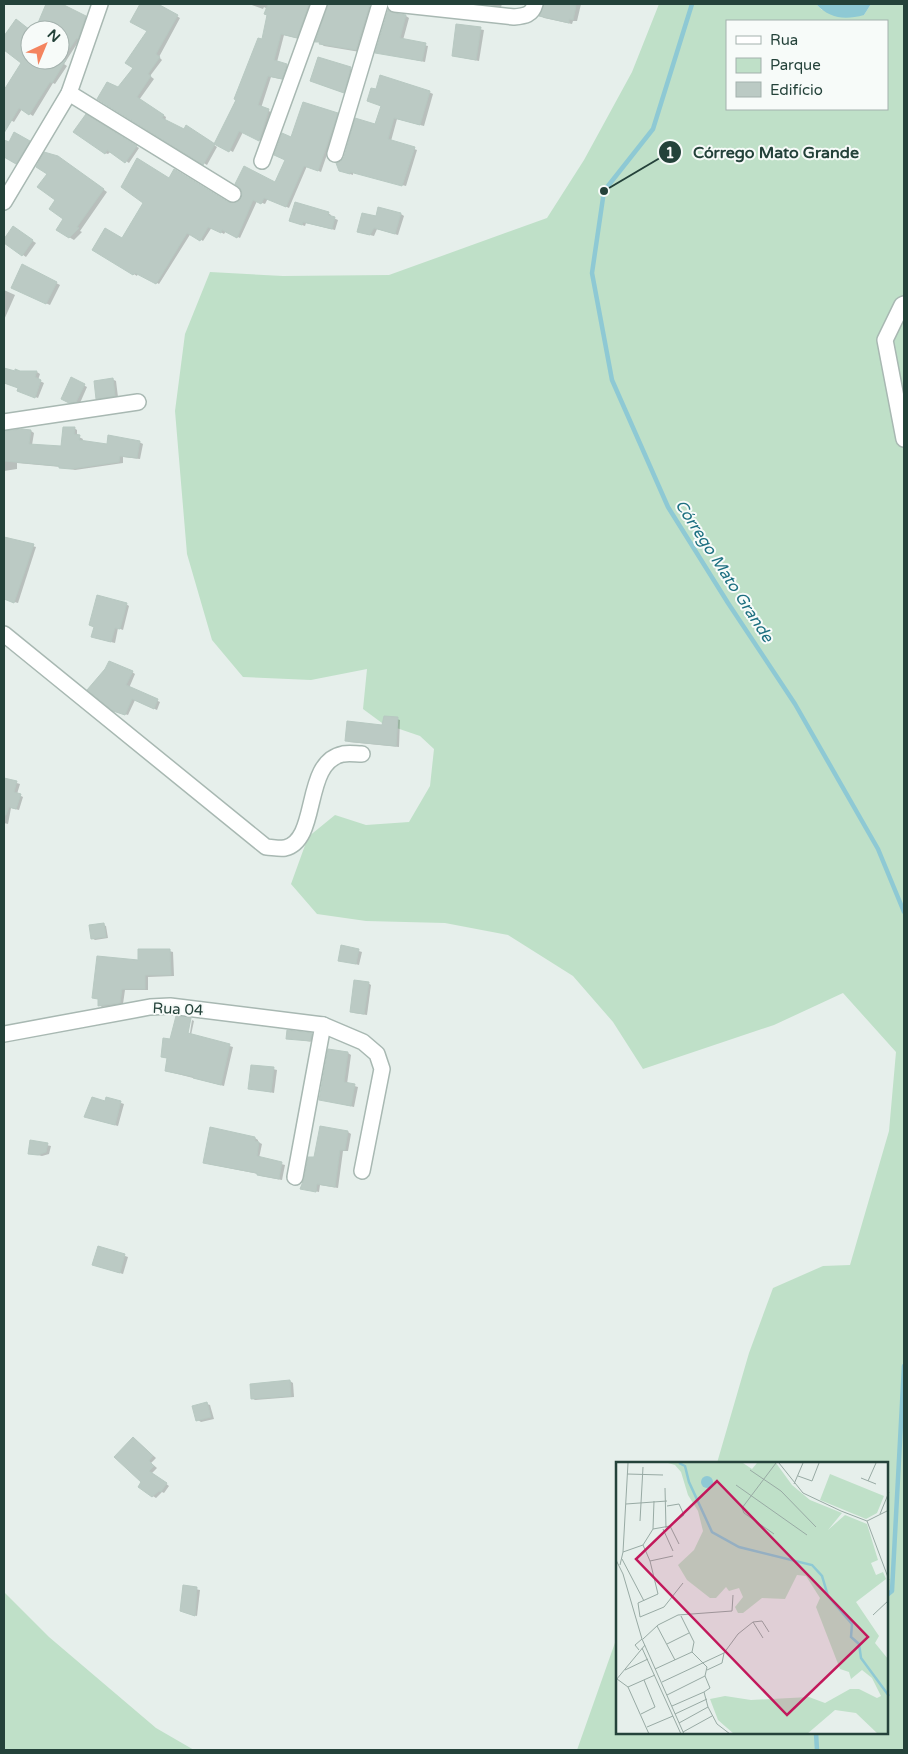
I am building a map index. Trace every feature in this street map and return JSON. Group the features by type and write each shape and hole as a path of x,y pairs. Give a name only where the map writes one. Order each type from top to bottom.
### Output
{"street":[{"path":"4,202 69,94 100,4"},
{"path":"262,161 319,4"},
{"path":"336,154 380,4"},
{"path":"394,4 514,17 527,16 533,10 535,4"},
{"path":"69,94 233,194"},
{"path":"904,304 885,340 904,439"},
{"path":"4,422 138,402"},
{"path":"4,634 266,847 284,848 293,845 302,833 318,778 329,762 342,754 362,754"},
{"name":"Rua 04","path":"4,1034 150,1007 170,1006 323,1026 363,1042 377,1054 382,1069 362,1171"},
{"path":"295,1177 323,1026"}],"green space":[{"path":"659,4 816,4 822,10 864,15 871,4 904,4 904,1750 577,1750 616,1640 616,1734 888,1734 888,1462 717,1462 749,1353 773,1288 823,1266 850,1265 889,1131 896,1052 843,993 774,1025 643,1069 613,1022 573,976 508,935 445,923 366,921 317,914 291,884 308,837 335,815 366,825 409,822 430,786 434,749 420,736 382,723 363,709 367,669 311,680 243,677 212,640 187,554 175,411 185,334 210,272 283,276 389,275 547,218 584,160 632,72"},
{"path":"4,1592 49,1637 156,1728 194,1750 4,1750"}],"water":[{"path":"816,4 871,4 864,15 844,18 827,13"}],"building":[{"path":"46,4 62,4 86,16 78,39 70,48 70,20 39,20"},
{"path":"140,4 158,4 178,15 156,54 160,57 148,74 151,76 137,97 164,115 162,118 184,129 186,125 215,144 203,165 97,99 107,82 118,87 133,68 125,63 147,31 130,22"},
{"path":"268,4 309,4 297,38 281,34 274,60 287,64 282,79 268,76 258,105 269,109 259,141 239,131 229,152 214,144 236,100 234,99 258,38 262,39 267,15 264,14"},
{"path":"328,4 370,4 356,50 315,42"},
{"path":"544,4 569,4 576,6 573,20 569,19 569,23 539,16"},
{"path":"388,10 406,15 400,38 426,43 422,61 375,53"},
{"path":"16,19 20,22 20,62 4,50 4,36"},
{"path":"456,24 481,27 476,60 452,56"},
{"path":"318,57 351,67 344,93 310,81"},
{"path":"20,65 20,70 60,70 29,115 19,108 4,133 4,90"},
{"path":"380,75 430,91 420,125 394,118 388,139 415,147 402,186 350,172 350,174 339,171 336,163 344,157 355,118 375,124 381,106 367,101 371,88 376,89"},
{"path":"303,102 338,113 318,171 304,166 286,207 264,198 261,204 253,200 237,238 222,230 221,233 208,227 200,241 187,233 156,284 135,273 133,275 92,250 105,228 122,238 143,203 121,187 137,158 169,178 174,169 228,202 237,202 242,194 241,189 235,184 244,166 275,182 285,160 274,155 282,133 291,137"},
{"path":"86,114 137,146 125,163 107,150 105,154 73,132"},
{"path":"14,132 30,141 16,164 4,157 4,140 9,142"},
{"path":"44,152 58,156 104,189 77,227 79,228 69,238 56,230 63,219 49,209 55,200 37,187 47,174 36,167"},
{"path":"295,202 329,212 328,215 335,217 332,229 303,222 302,225 289,221"},
{"path":"378,207 401,213 395,234 374,228 370,235 357,232 362,213 376,216"},
{"path":"13,226 33,240 22,256 4,243 4,239"},
{"path":"22,264 57,282 46,304 11,288"},
{"path":"4,368 15,371 15,369 20,371 37,371 35,377 41,380 35,398 17,391 18,388 4,383"},
{"path":"71,377 85,384 76,402 69,403 61,399"},
{"path":"113,378 115,396 96,399 94,381"},
{"path":"63,427 75,427 74,434 80,435 79,440 107,444 108,435 140,441 137,458 120,456 119,462 71,469 59,468 59,466 4,461 4,431 31,430 29,444 61,446"},
{"path":"4,537 34,544 14,603 4,599"},
{"path":"97,595 127,603 120,629 115,628 111,642 91,637 94,627 89,625"},
{"path":"109,661 133,671 126,685 158,699 154,709 132,699 125,715 113,711 87,690 105,669"},
{"path":"384,716 398,717 396,746 345,741 347,721 382,725"},
{"path":"4,778 17,781 14,792 21,794 16,809 9,807 6,815 4,815"},
{"path":"104,923 106,937 91,939 89,925"},
{"path":"341,945 359,949 356,964 338,961"},
{"path":"138,949 170,949 171,975 145,975 145,989 122,989 120,1003 98,1006 98,999 92,998 97,956 138,960"},
{"path":"354,980 369,982 364,1014 350,1012"},
{"path":"176,1016 191,1018 188,1033 230,1044 221,1085 165,1071 167,1058 161,1057 163,1038 170,1039"},
{"path":"287,1030 312,1033 310,1041 286,1039"},
{"path":"328,1049 348,1052 344,1082 355,1084 351,1106 319,1100"},
{"path":"251,1065 274,1067 271,1092 248,1089"},
{"path":"92,1097 105,1101 106,1097 121,1101 115,1125 84,1117"},
{"path":"320,1126 348,1131 345,1150 340,1150 335,1187 317,1184 316,1192 300,1189 308,1157 314,1157"},
{"path":"210,1127 255,1137 255,1141 259,1142 257,1156 282,1162 279,1179 203,1163"},
{"path":"30,1140 48,1143 46,1152 38,1155 28,1154"},
{"path":"98,1246 125,1254 120,1273 92,1265"},
{"path":"290,1380 291,1396 251,1399 250,1384"},
{"path":"207,1402 211,1417 196,1421 192,1406"},
{"path":"133,1437 153,1456 149,1461 154,1466 149,1471 167,1483 161,1492 159,1491 152,1497 138,1487 141,1482 114,1457"},
{"path":"183,1585 197,1587 195,1616 180,1611"}],"waterway":[{"name":"Córrego Mato Grande","path":"692,4 653,129 604,191 592,273 612,380 668,507 728,603 795,704 878,849 904,912"},
{"name":"Córrego Mato Grande","path":"888,1594 892,1591 904,1366"},
{"name":"Córrego Mato Grande","path":"816,1734 817,1750"}],"place":[{"name":"Córrego Mato Grande","path":"604,191"}]}
